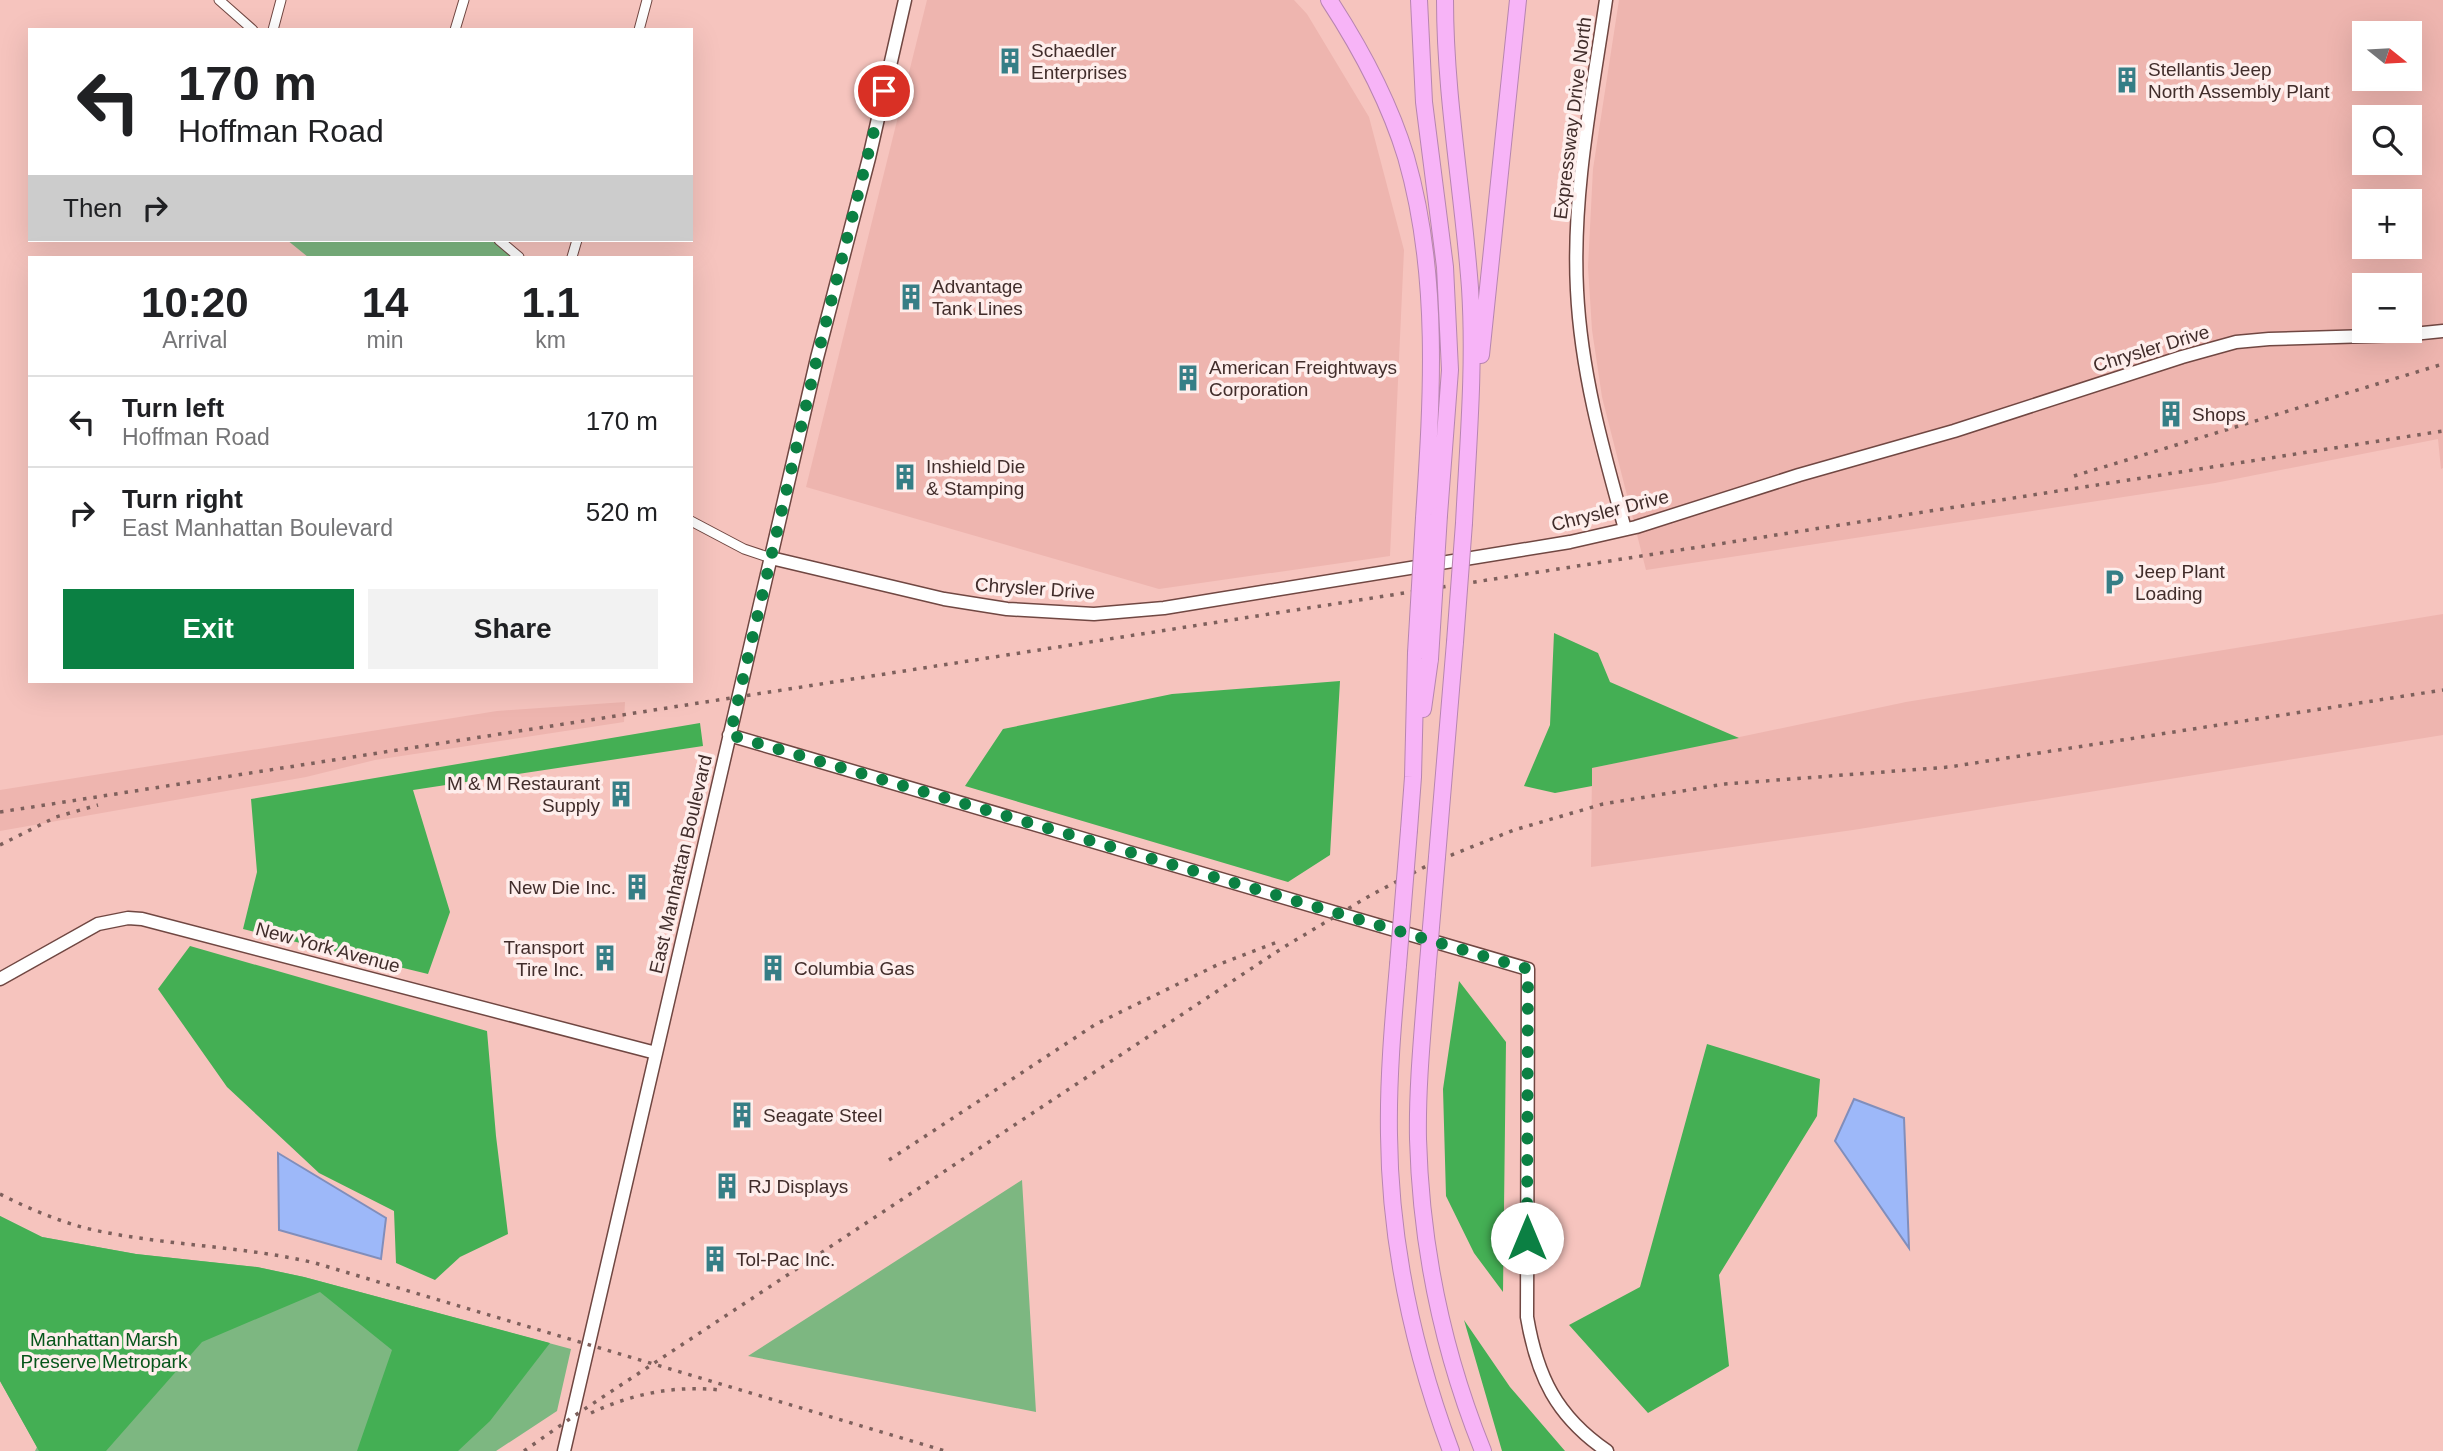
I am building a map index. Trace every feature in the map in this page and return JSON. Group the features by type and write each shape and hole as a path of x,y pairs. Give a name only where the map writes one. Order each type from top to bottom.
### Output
{"highway":[{"path":"1317,0 1375,98 1398,159 1414,187"},
{"path":"1329,0 1377,84 1400,141 1419,212 1430,322 1432,516"},
{"path":"1419,0 1424,102 1444,255 1450,370 1432,516 1389,1115 1394,1220 1405,1295 1431,1396 1451,1451"},
{"path":"1445,0 1448,83 1470,291 1472,405 1427,974 1418,1129 1426,1235 1435,1292 1448,1349 1483,1451"},
{"path":"1472,405 1482,347 1518,0"},
{"path":"1512,54 1524,28 1529,0"}],"street":[{"path":"219,0 252,28"},
{"path":"274,28 281,0"},
{"path":"456,28 464,0"},
{"path":"640,28 647,0"},
{"name":"East Manhattan Boulevard","path":"564,1451 771,558 905,0"},
{"name":"Expressway Drive North","path":"1606,0 1581,171 1577,216 1577,289 1589,388 1625,529"},
{"path":"501,242 518,256"},
{"name":"Chrysler Drive","path":"771,558 944,599 1007,608 1094,614 1164,608 1570,542 1625,529 1954,431 2236,342 2443,331"},
{"path":"693,522 744,549 771,558"},
{"path":"730,735 1528,969 1527,1317 1532,1348 1540,1374 1566,1415 1607,1451"},
{"name":"New York Avenue","path":"0,979 98,924 128,918 142,919 656,1053"}],"shaded area":[{"path":"927,0 1294,0 1307,14 1369,117 1404,250 1390,556 1159,589 806,487"},
{"path":"1619,0 2443,0 2441,469 2438,439 2215,483 1646,570 1602,397 1592,330 1588,267 1593,169"},
{"path":"2443,614 2443,735 1853,830 1591,867 1592,768 1906,702"},
{"path":"625,702 624,722 375,760 306,777 0,831 0,790 497,711"}],"green space":[{"path":"289,242 493,242 511,256 307,256"},
{"path":"1554,633 1598,653 1610,682 1739,738 1592,768 1592,786 1555,793 1524,786 1550,725"},
{"path":"1340,681 1330,855 1288,882 965,786 1003,729 1172,694"},
{"path":"700,723 703,746 413,790 450,912 428,974 243,929 257,872 251,799"},
{"path":"190,946 487,1031 508,1234 460,1257 435,1280 396,1263 394,1211 319,1173 227,1087 158,989"},
{"path":"1459,981 1506,1042 1503,1292 1474,1253 1446,1196 1443,1089"},
{"path":"1707,1044 1820,1079 1817,1116 1719,1275 1729,1366 1648,1413 1569,1325 1640,1287"},
{"path":"1022,1180 1036,1412 748,1356"},
{"name":"Manhattan Marsh Preserve Metropark","path":"0,1216 42,1237 136,1254 257,1267 304,1277 571,1349 557,1411 496,1451 35,1451 37,1447 0,1381"},
{"name":"Manhattan Marsh Preserve Metropark","path":"0,1216 42,1237 136,1254 257,1267 304,1277 550,1343 490,1421 458,1451 357,1451 392,1350 320,1292 202,1342 106,1451 39,1451 0,1381"},
{"path":"1464,1320 1510,1387 1565,1451 1502,1451"}],"water":[{"path":"1854,1099 1904,1118 1909,1248 1835,1141"},
{"path":"278,1153 386,1218 381,1259 279,1230"}],"railway":[{"path":"2074,476 2443,364"},
{"path":"0,812 2443,431"},
{"path":"524,1451 1284,947 1371,895 1434,862 1514,830 1603,804 1725,784 1949,767 2443,690"},
{"path":"0,845 56,817 98,805"},
{"path":"889,1160 1096,1024 1217,965 1280,941"},
{"path":"0,1194 85,1228 142,1239 258,1252 315,1263 945,1451"},
{"path":"591,1413 654,1392 720,1390"}],"place":[{"name":"Schaedler Enterprises","path":"1010,61"},
{"name":"Stellantis Jeep North Assembly Plant","path":"2127,80"},
{"name":"Advantage Tank Lines","path":"911,297"},
{"name":"American Freightways Corporation","path":"1188,378"},
{"name":"Shops","path":"2171,414"},
{"name":"Inshield Die & Stamping","path":"905,477"},
{"name":"Jeep Plant Loading","path":"2114,582"},
{"name":"M & M Restaurant Supply","path":"621,794"},
{"name":"New Die Inc.","path":"637,887"},
{"name":"Transport Tire Inc.","path":"605,958"},
{"name":"Columbia Gas","path":"773,968"},
{"name":"Seagate Steel","path":"742,1115"},
{"name":"RJ Displays","path":"727,1186"},
{"name":"Tol-Pac Inc.","path":"715,1259"}],"route":[{"path":"884,91 817,358 730,735 1528,969 1527,1238"}]}
